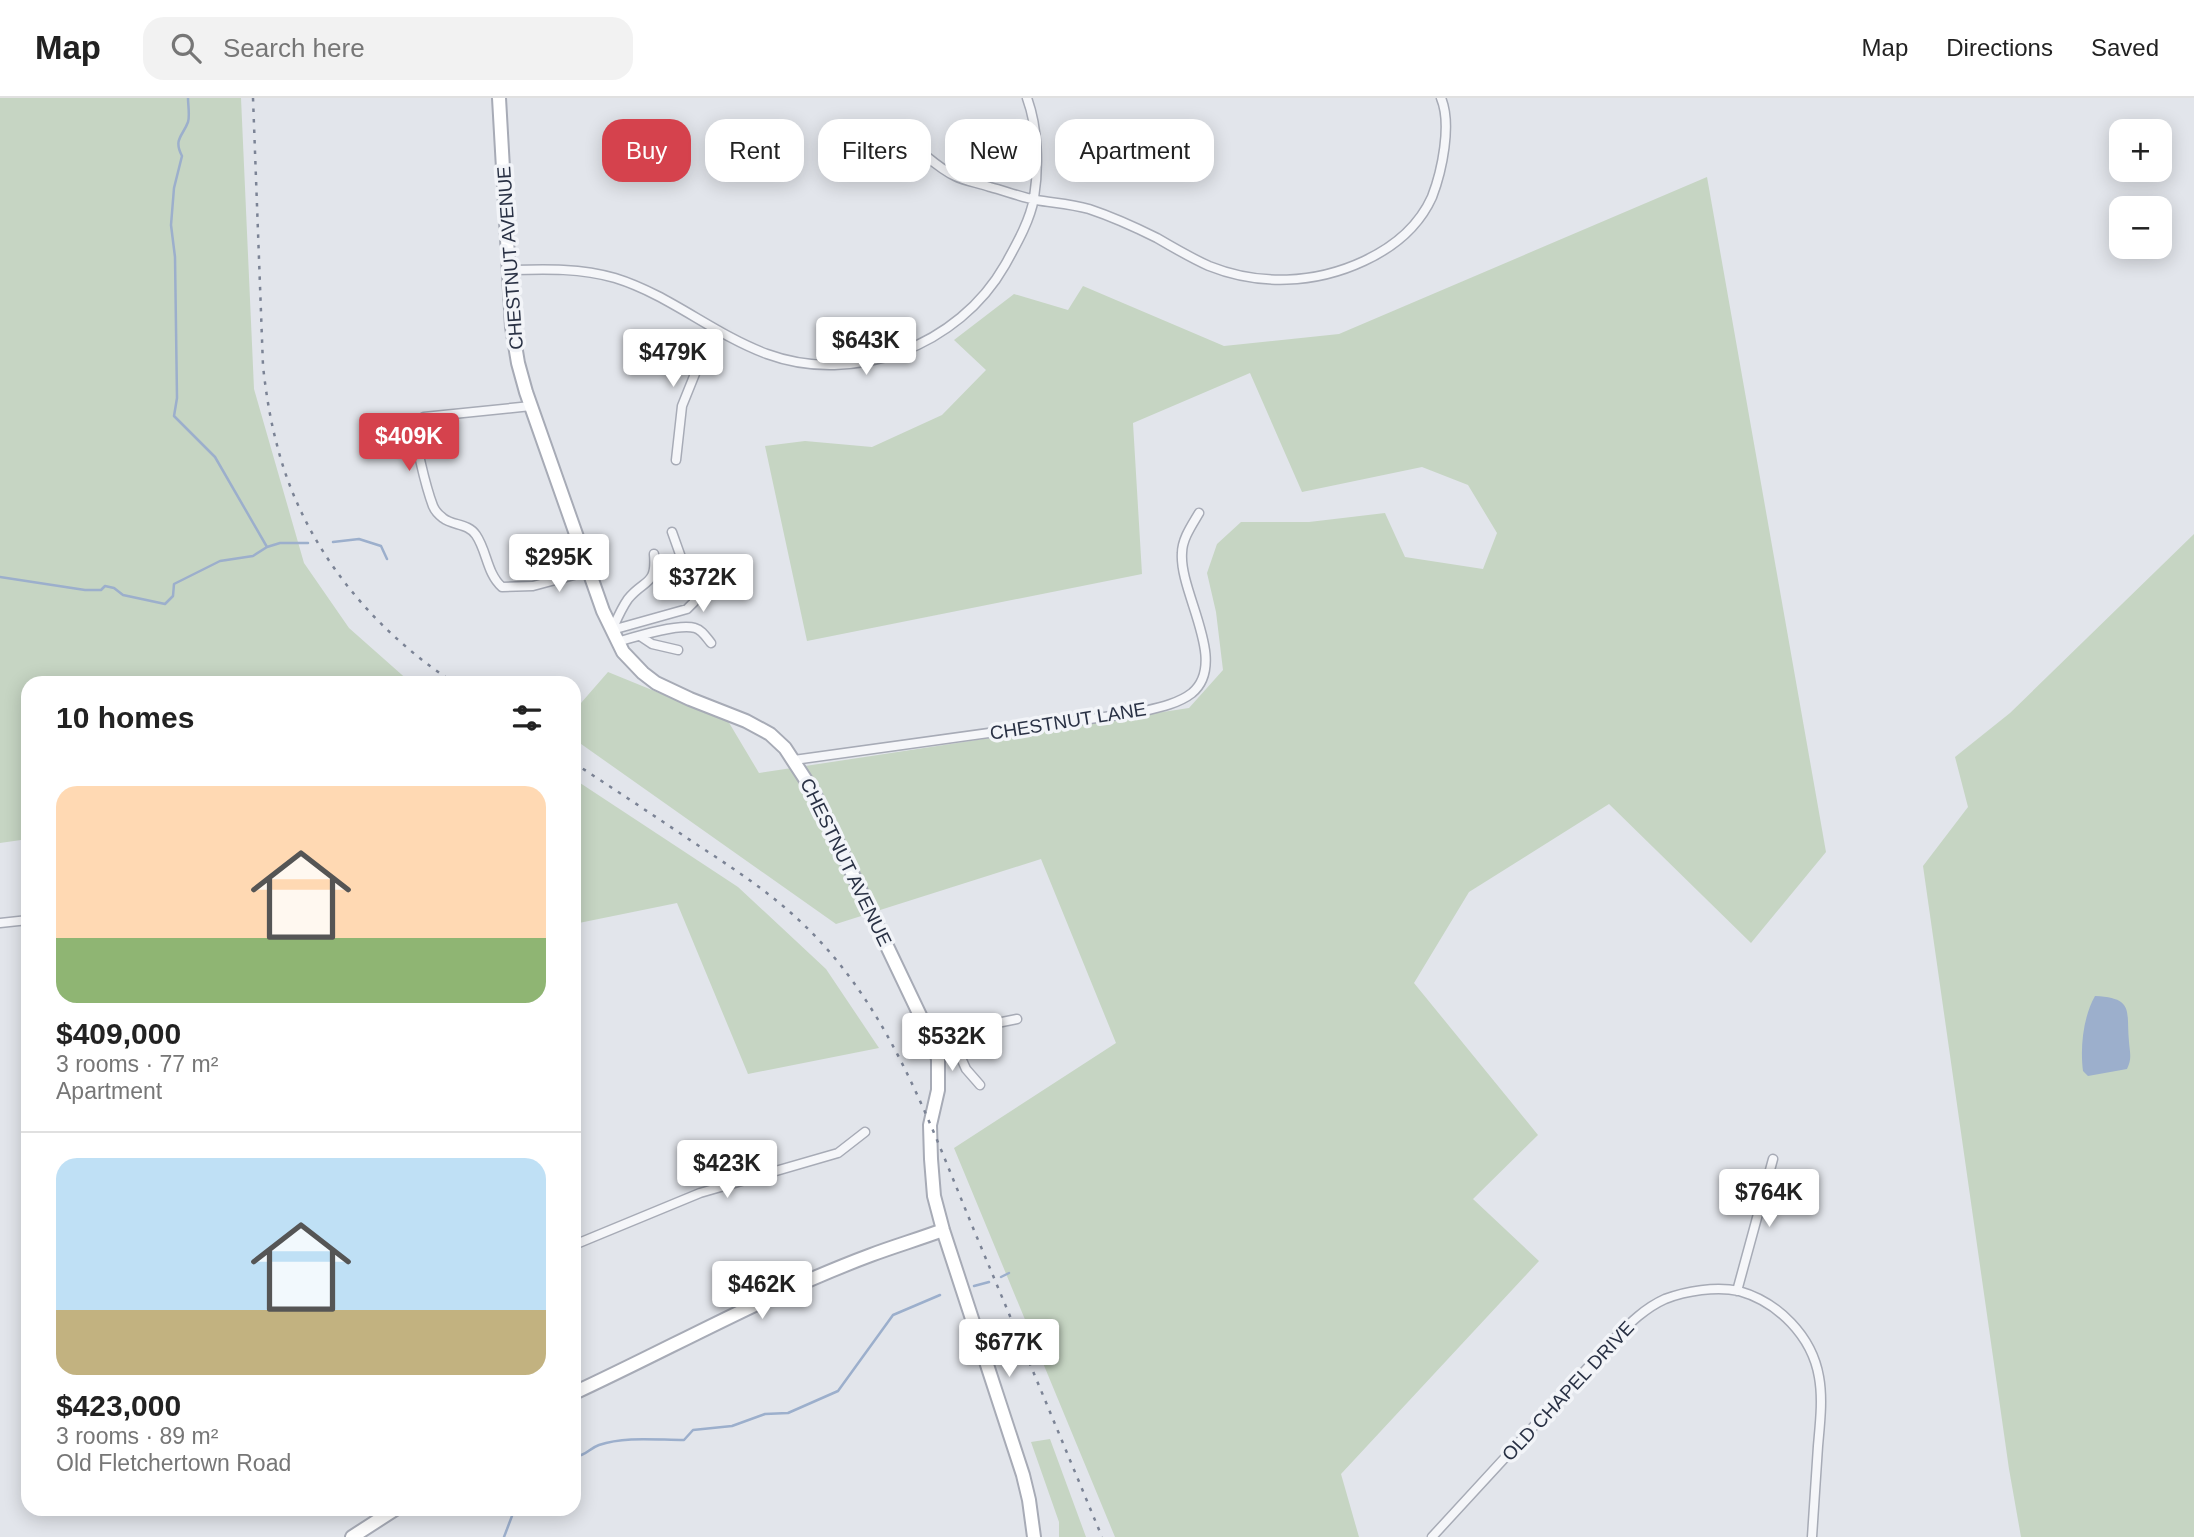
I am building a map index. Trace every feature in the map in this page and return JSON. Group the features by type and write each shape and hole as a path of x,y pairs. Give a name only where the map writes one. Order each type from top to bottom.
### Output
{"street":[{"name":"CHESTNUT AVENUE","path":"499,98 514,342 531,406 589,571 614,636 632,663 656,683 761,728 777,739 794,760 813,791 936,1049 938,1090 930,1125 934,1196 1023,1475 1034,1537"},
{"path":"510,270 571,270 618,279 660,297 713,329 765,353 802,363 848,365 901,352 932,338 949,326 988,290 1016,245 1034,199 1036,149 1027,98"},
{"path":"931,159 956,177 1109,216 1132,225 1198,261 1228,272 1252,278 1302,279 1354,265 1397,243 1416,224 1425,211 1442,165 1445,119 1441,98"},
{"path":"676,460 682,406 713,329"},
{"path":"531,406 419,418 415,434 433,506 446,520 472,530 496,582 502,587 533,586 589,571"},
{"name":"CHESTNUT LANE","path":"794,760 1128,714 1162,706 1191,694 1197,687 1205,667 1205,641 1185,583 1182,551 1199,513"},
{"path":"614,636 687,609 694,602 694,578 682,561 672,532"},
{"path":"614,636 622,607 652,576 654,554"},
{"path":"614,636 640,636 690,627 703,632 711,643"},
{"path":"640,636 652,644 678,650"},
{"path":"0,923 21,921"},
{"path":"936,1049 987,1025 1017,1019"},
{"path":"953,1040 966,1069 980,1085"},
{"path":"581,1242 700,1193 838,1153 865,1132"},
{"path":"1738,1291 1773,1158"},
{"path":"581,1390 724,1320 827,1274 871,1255 943,1230"},
{"name":"OLD CHAPEL DRIVE","path":"1432,1537 1641,1313 1663,1300 1686,1293 1714,1290 1738,1291 1762,1301 1786,1318 1805,1340 1816,1363 1821,1401 1812,1537"},
{"path":"352,1537 378,1516"}],"green space":[{"path":"0,98 241,98 254,389 304,563 349,628 403,676 21,676 21,840 0,843"},
{"path":"1707,177 1826,852 1751,943 1609,804 1469,892 1414,983 1538,1135 1473,1199 1539,1261 1341,1474 1359,1537 1115,1537 954,1148 1116,1043 1041,859 836,924 581,744 581,703 608,672 728,721 759,773 1189,708 1223,670 1216,612 1207,573 1217,544 1241,522 1309,522 1385,513 1405,557 1483,569 1497,533 1468,485 1422,467 1302,492 1250,373 1133,423 1142,574 807,641 765,446 805,441 872,447 942,415 986,370 954,340 1014,294 1068,310 1083,286 1224,346 1339,334"},
{"path":"2194,534 2194,1537 2021,1537 1923,866 1968,807 1955,757 2010,713"},
{"path":"581,784 738,887 826,969 879,1048 748,1074 677,903 581,923"},
{"path":"1050,1439 1086,1537 1059,1537 1059,1522 1031,1442"}],"water":[{"path":"2095,996 2117,1000 2126,1008 2130,1059 2127,1069 2088,1076 2083,1071 2082,1043 2085,1023"}],"waterway":[{"path":"188,98 189,120 178,145 182,156 174,188 171,225 175,257 177,398 174,416 215,457 267,547"},
{"path":"333,542 359,539 381,546 387,559"},
{"path":"0,577 85,590 101,590 105,586 114,588 123,595 165,604 173,596 174,584 220,561 253,556 280,543 308,543"},
{"path":"1001,1277 1009,1273"},
{"path":"974,1286 989,1282"},
{"path":"581,1455 599,1445 619,1440 684,1440 693,1430 732,1426 765,1414 788,1413 838,1391 893,1315 940,1295"},
{"path":"504,1537 512,1516"}],"railway":[{"path":"253,98 263,366 272,425 288,481 303,516 343,580 394,636 445,676"},
{"path":"581,768 736,870 777,901 834,957 861,993 884,1030 924,1110 1102,1537"}]}
